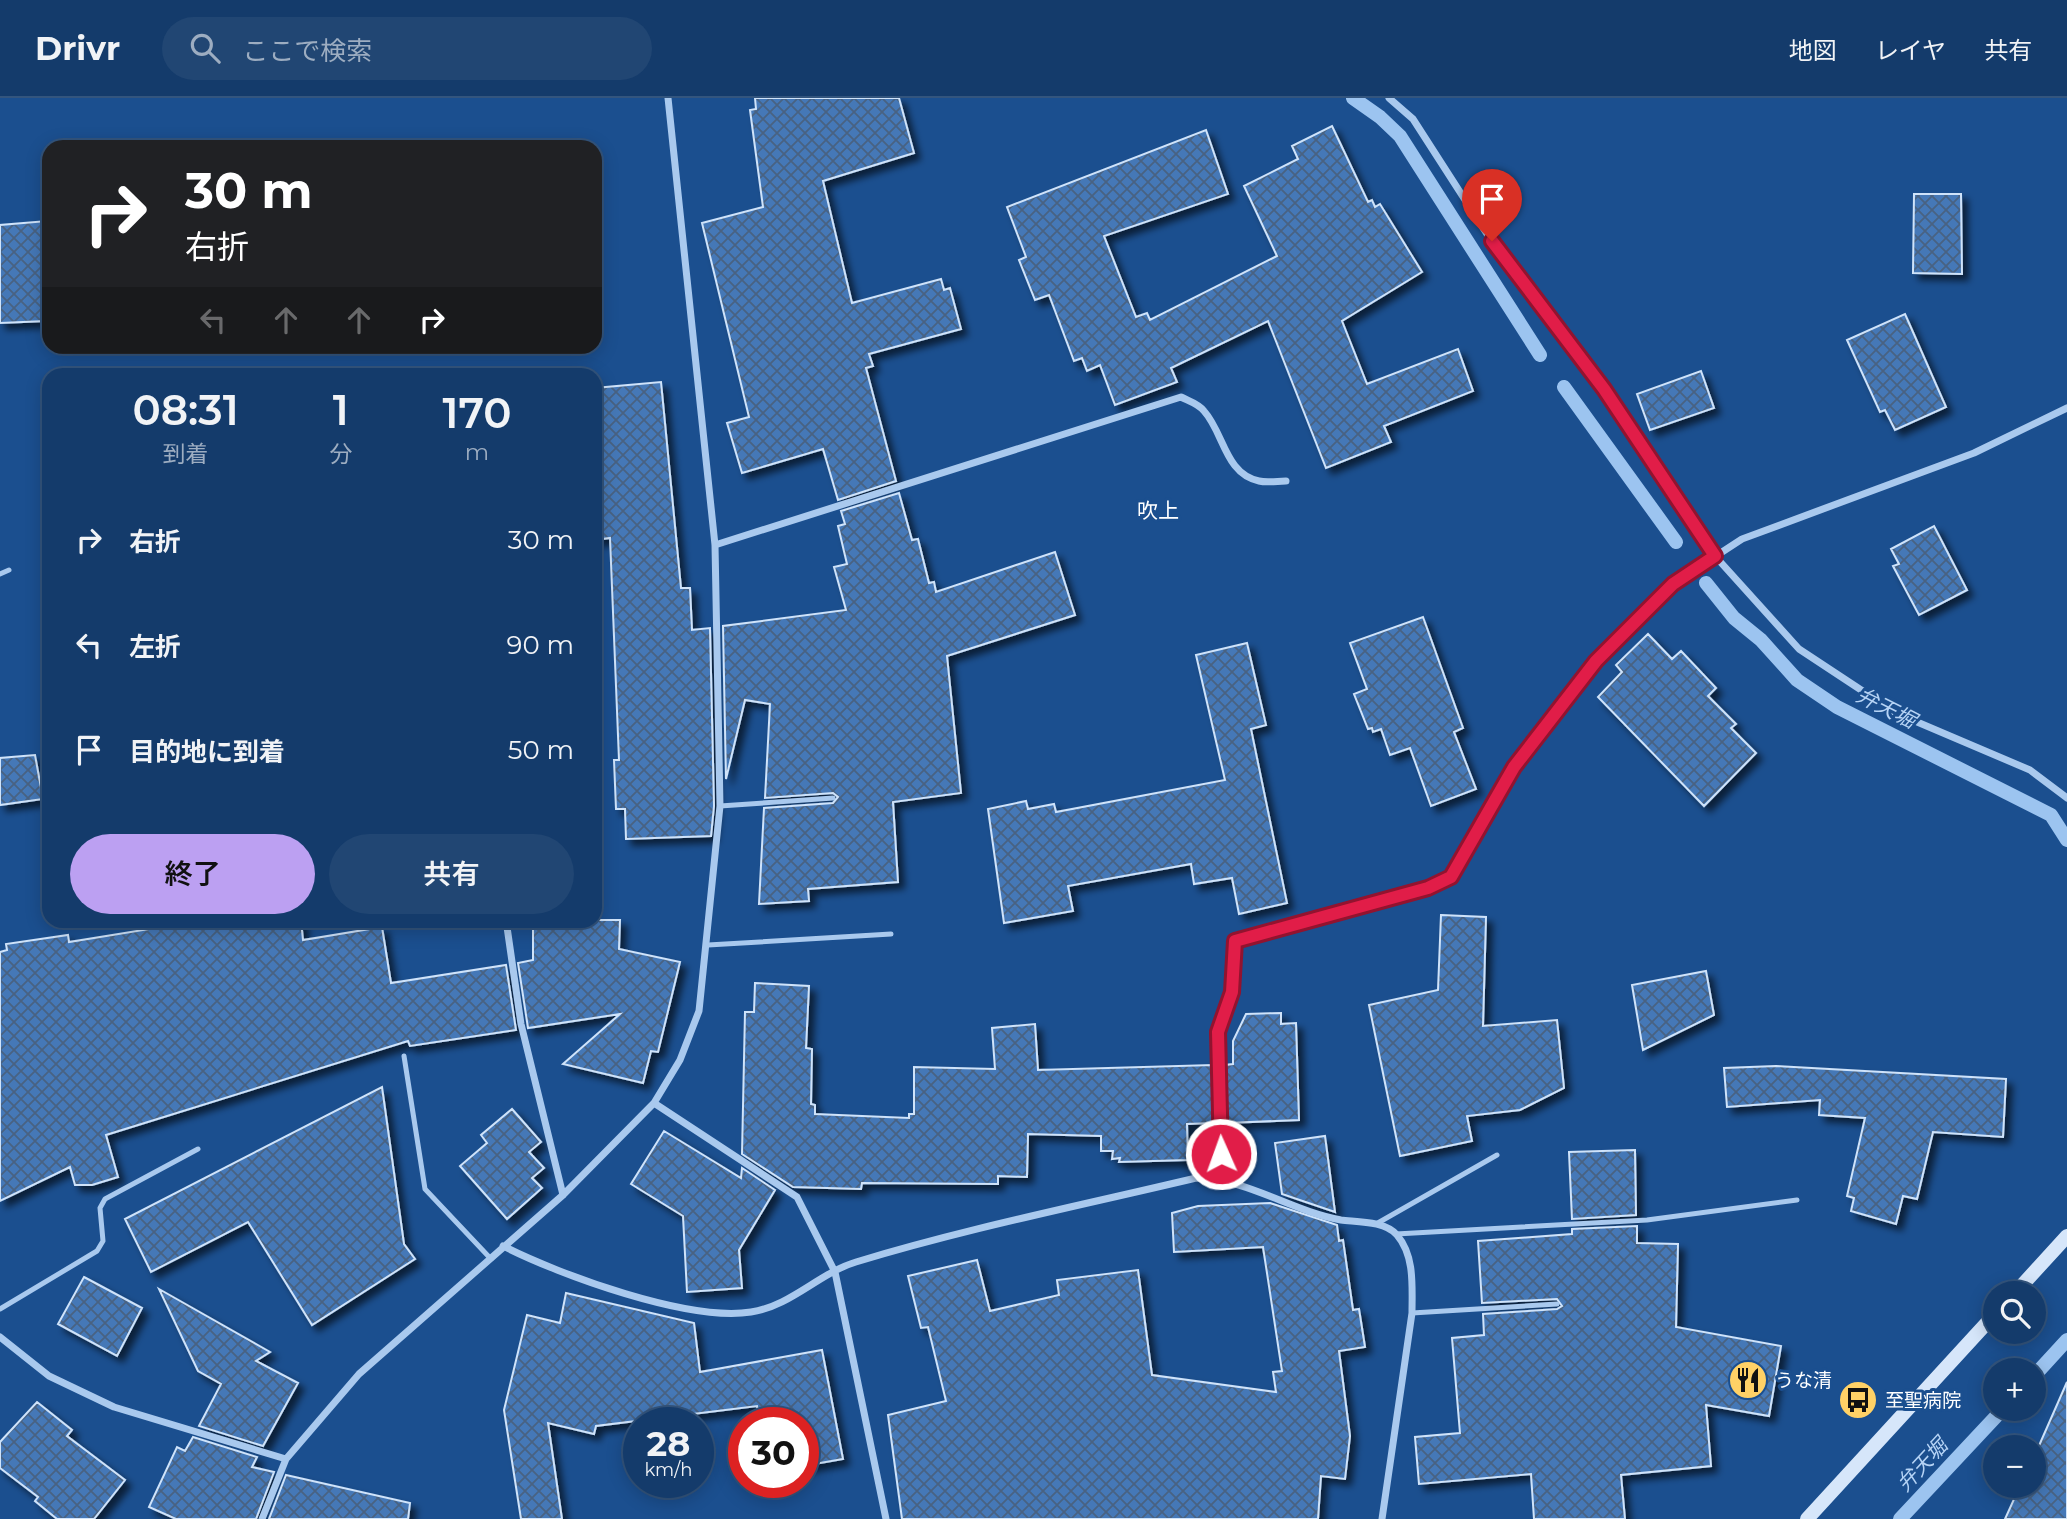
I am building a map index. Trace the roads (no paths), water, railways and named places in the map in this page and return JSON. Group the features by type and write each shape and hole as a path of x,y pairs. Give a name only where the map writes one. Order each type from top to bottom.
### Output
{"street":[{"path":"262,1519 286,1459 359,1374 563,1195 654,1103 680,1060 699,1011 708,945 720,806 715,545 668,98"},
{"path":"1389,98 1413,119 1505,262 1604,389 1715,556 1800,649 1896,713 2030,770 2067,798"},
{"path":"715,545 1181,397 1203,408 1218,431 1230,461 1240,472 1259,481 1286,481"},
{"path":"1222,1179 1218,1032 1232,992 1235,941 1428,888 1451,877 1514,767 1596,661 1673,584 1715,556 1742,539 1974,453 2067,408"},
{"path":"507,928 521,1024 563,1195"},
{"path":"654,1103 797,1197 835,1272 886,1519"},
{"path":"503,1246 585,1279 691,1311 751,1312 782,1302 853,1263 1017,1220 1196,1178 1222,1179 1337,1219 1376,1224 1396,1234 1409,1258 1412,1313 1382,1519"},
{"path":"2026,1281 2067,1236"},
{"path":"1807,1519 1983,1327"},
{"path":"0,1337 49,1376 114,1407 286,1459"}],"lane":[{"path":"0,575 9,570"},
{"path":"720,806 833,799"},
{"path":"708,945 891,934"},
{"path":"404,1056 425,1189 491,1259"},
{"path":"0,1309 97,1251 103,1241 100,1208 105,1199 198,1149"},
{"path":"1376,1224 1497,1155"},
{"path":"1396,1234 1647,1220 1797,1200"},
{"path":"1412,1313 1558,1304"}],"waterway":[{"name":"弁天堀","path":"1353,98 1380,117 1400,136 1540,355"},
{"name":"弁天堀","path":"1564,387 1676,542"},
{"name":"弁天堀","path":"1706,583 1734,618 1761,640 1797,680 1837,707 2051,815 2067,840"},
{"name":"弁天堀","path":"2046,1363 2067,1340"},
{"name":"弁天堀","path":"1900,1519 1992,1421"}],"place":[{"name":"うな清","path":"1748,1380"},
{"name":"至聖病院","path":"1858,1400"}],"district":[{"name":"吹上","path":"1158,511"}]}
